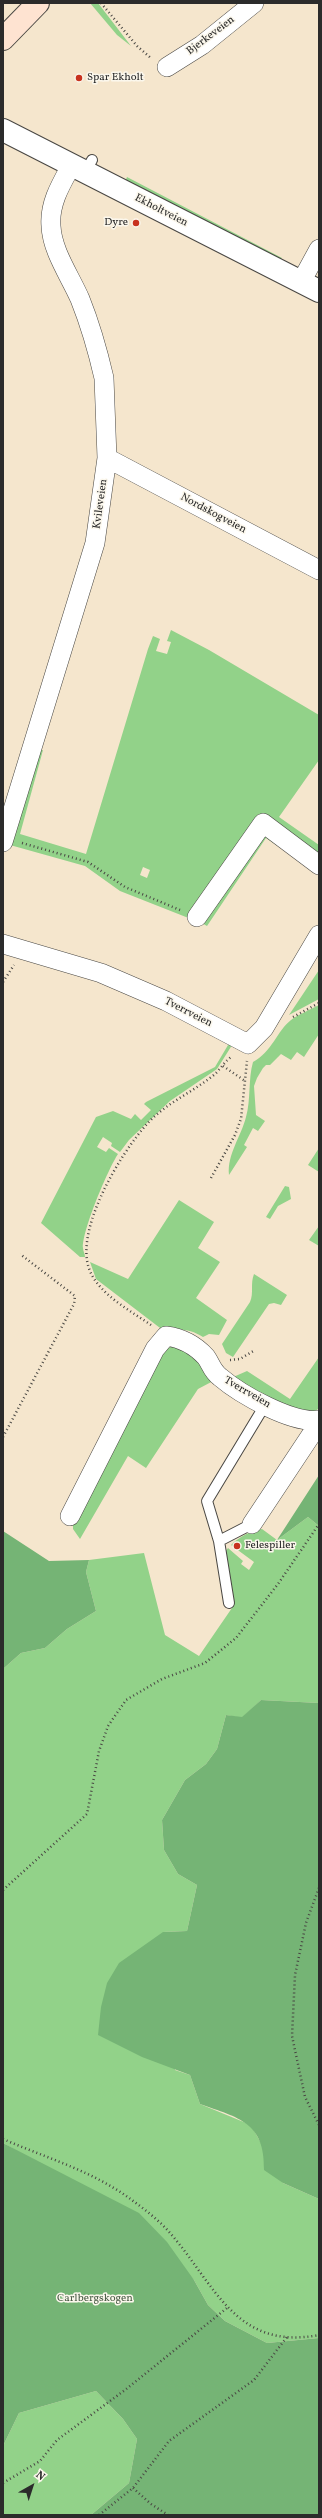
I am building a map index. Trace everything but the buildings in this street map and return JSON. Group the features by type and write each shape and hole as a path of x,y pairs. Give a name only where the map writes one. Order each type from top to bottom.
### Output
{"main road":[{"path":"3,39 38,3"}],"street":[{"name":"Bjerkeveien","path":"166,67 202,45 254,3"},
{"name":"Ekholtveien","path":"3,130 83,166 310,287"},
{"name":"Kvileveien","path":"4,840 95,544 107,458 104,378 102,366 80,299 54,243 51,226 53,205 60,185 83,166"},
{"path":"310,287 319,249"},
{"name":"Nordskogveien","path":"107,458 319,570"},
{"path":"197,917 264,823 319,865"},
{"name":"Tverrveien","path":"3,944 101,973 166,1001 248,1044 264,1028 319,935"},
{"path":"70,1516 155,1349 166,1336"},
{"name":"Tverrveien","path":"166,1336 187,1341 206,1358 213,1371 220,1378 265,1404 301,1420 319,1422"},
{"path":"252,1524 319,1422"}],"lane":[{"path":"230,1603 219,1541 208,1501 265,1404"},
{"path":"219,1541 252,1524"}],"path":[{"path":"101,3 137,46 166,67"},
{"path":"4,840 88,862 125,887 197,917"},
{"path":"166,1336 108,1293 96,1281 85,1257 86,1248 95,1214 111,1175 136,1137 147,1123 173,1102 209,1079 223,1066 245,1081 244,1093 241,1119 235,1135 211,1178"},
{"path":"3,1437 74,1304 75,1296 20,1254"},
{"path":"206,1358 218,1356 234,1361 255,1350"},
{"path":"3,1890 86,1814 99,1751 106,1732 126,1700 162,1679 205,1663 236,1638 278,1584 319,1524"},
{"path":"319,1888 306,1923 295,1975 292,2036 305,2097 319,2125"},
{"path":"3,2139 81,2171 128,2197 170,2232 227,2308 253,2328 287,2337 319,2335"},
{"path":"3,2483 40,2461 57,2440 125,2390 227,2308"},
{"path":"99,2515 133,2488 169,2441 254,2380 287,2337"},
{"path":"133,2488 151,2504 168,2515"}],"green space":[{"path":"90,3 98,3 131,46 117,35"},
{"path":"127,177 282,258 281,259 125,182"},
{"path":"171,630 209,650 319,715 319,760 279,817 319,845 319,857 273,826 191,919 120,891 85,866 10,845 37,751 43,750 20,834 86,854 148,649 153,636 160,639 156,651 167,654 171,642 167,641","holes":["143,867 150,870 147,878 140,875"]},
{"path":"263,831 319,874 266,838 207,926 200,922"},
{"path":"319,970 319,999 289,1015"},
{"path":"319,1005 319,1034 304,1057 297,1052 291,1060 281,1054 270,1065 266,1065 263,1068 257,1078 254,1086 256,1115 265,1121 258,1131 253,1128 244,1145 247,1147 229,1175 232,1153 248,1110 250,1075 253,1062 265,1053 291,1020"},
{"path":"231,1040 234,1042 217,1069 170,1101 129,1140 120,1152 111,1146 112,1143 103,1137 97,1147 106,1152 109,1148 118,1154 102,1186 91,1215 84,1240 83,1248 85,1257 80,1257 41,1223 96,1117 113,1111 131,1119 135,1114 141,1120 151,1110 144,1104 146,1102 215,1067"},
{"path":"319,1148 319,1172 308,1165"},
{"path":"285,1186 289,1187 291,1199 278,1206 270,1219 266,1217"},
{"path":"179,1200 214,1222 198,1248 220,1262 196,1298 227,1320 219,1335 209,1334 203,1337 194,1332 184,1330 164,1331 96,1279 90,1262 128,1279"},
{"path":"319,1226 319,1246 309,1240"},
{"path":"254,1274 287,1295 281,1305 274,1303 269,1304 233,1357 226,1353 222,1344 250,1302"},
{"path":"171,1347 188,1349 215,1380 198,1389 146,1468 128,1456 80,1539 73,1529 73,1523 162,1350"},
{"path":"319,1357 319,1408 312,1414 304,1414 231,1378 247,1371 290,1399"},
{"path":"319,1475 319,1526 308,1517 277,1540"},
{"path":"308,1517 319,1526 319,1703 261,1700 242,1718 226,1715 217,1749 206,1764 185,1780 162,1820 164,1850 178,1874 197,1885 187,1931 163,1932 175,2070 190,2075 200,2104 251,2125 283,2183 319,2199 319,2338 267,2343 225,2321 208,2305 194,2280 51,2170 3,2143 3,1669 21,1653 45,1648 67,1629 96,1611 86,1572 89,1560 144,1553 165,1635 199,1656 234,1605 225,1552 228,1548 243,1561 241,1564 249,1570 254,1562 231,1545 234,1542 249,1533 262,1529 277,1540"},
{"path":"3,1531 49,1561 89,1560 86,1572 96,1611 67,1629 45,1648 21,1653 3,1669"},
{"path":"261,1700 319,1703 319,2199 283,2183 264,2170 260,2141 254,2132 247,2124 238,2118 200,2104 190,2075 142,2057 98,2035 101,2007 107,1983 119,1963 163,1932 187,1931 197,1885 178,1874 164,1850 162,1820 185,1780 206,1764 217,1749 226,1715 242,1717"},
{"name":"Carlbergskogen","path":"3,2143 139,2213 167,2242 194,2280 208,2305 225,2321 267,2343 319,2338 319,2515 91,2515 129,2483 137,2439 123,2419 96,2391 19,2413 3,2446"},
{"path":"96,2391 123,2419 137,2439 129,2483 91,2515 3,2515 3,2446 19,2413"}],"place":[{"name":"Spar Ekholt","path":"79,78"},
{"name":"Dyre","path":"136,223"},
{"name":"Felespiller","path":"237,1546"}]}
